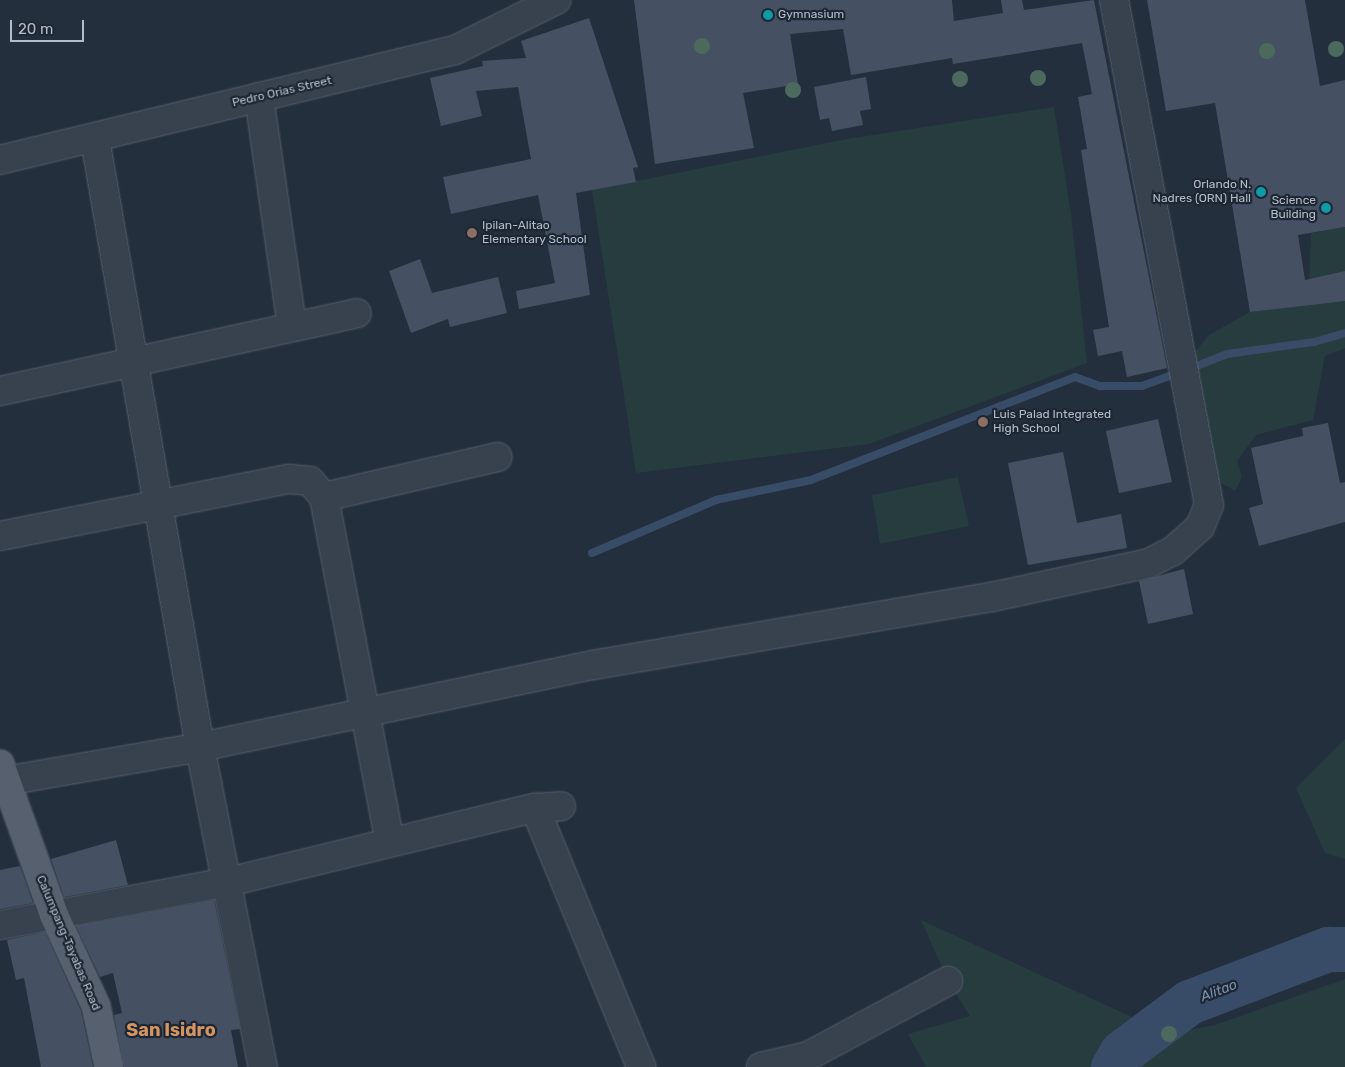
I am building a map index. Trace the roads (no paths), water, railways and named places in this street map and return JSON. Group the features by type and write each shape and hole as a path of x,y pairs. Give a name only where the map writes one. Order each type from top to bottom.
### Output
{"main road":[{"name":"Calumpang-Tayabas Road","path":"1,776 54,915 96,1006 109,1067"}],"street":[{"name":"Pedro Orias Street","path":"0,160 455,50 556,0"},
{"path":"1,776 200,747 593,665 992,597 1149,563 1173,551 1200,527 1209,505 1114,0"},
{"path":"259,97 292,327"},
{"path":"95,138 131,362 200,747 264,1067"},
{"path":"0,392 357,313"},
{"path":"324,497 497,457"},
{"path":"0,536 289,479 310,480 324,497 390,842"},
{"path":"0,925 228,882 390,842 548,807 641,1067"},
{"path":"762,1067 808,1056 948,981"}],"waterway":[{"path":"1189,369 1227,354 1314,342 1345,333"},
{"path":"592,553 716,500 811,480 1075,377 1100,386 1142,386 1178,373"},
{"name":"Alitao","path":"1113,1067 1122,1052 1189,1002 1328,949 1345,949"}],"place":[{"name":"Gymnasium","path":"768,15"},
{"name":"Orlando N. Nadres (ORN) Hall","path":"1261,192"},
{"name":"Science Building","path":"1326,208"},
{"name":"Ipilan-Alitao Elementary School","path":"472,233"},
{"name":"Luis Palad Integrated High School","path":"983,422"}],"district":[{"name":"San Isidro","path":"171,1030"}]}
